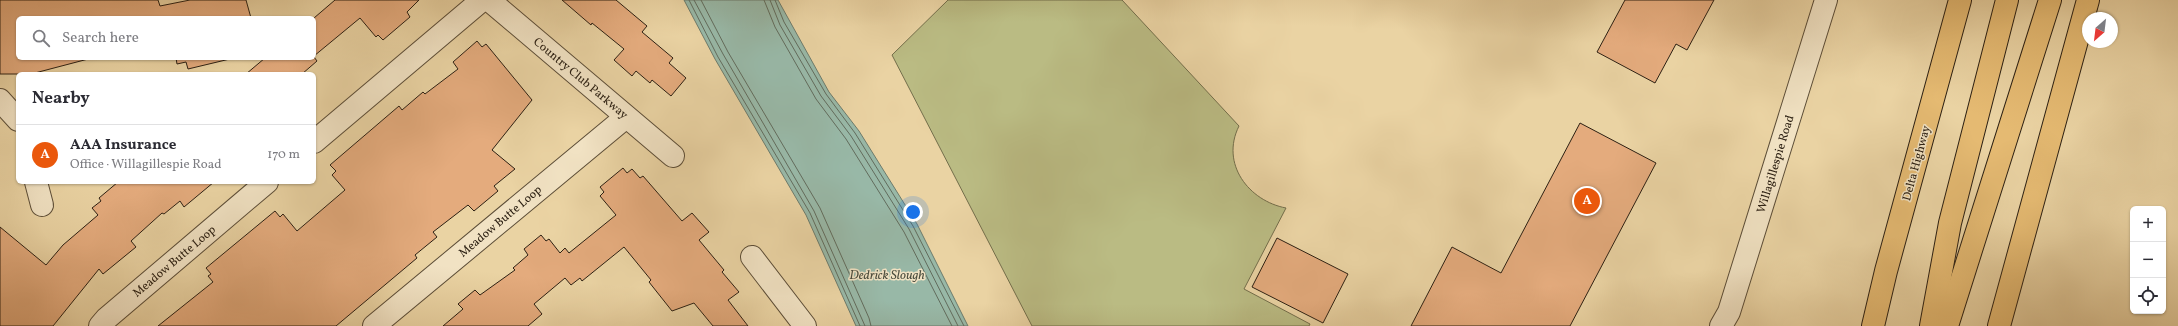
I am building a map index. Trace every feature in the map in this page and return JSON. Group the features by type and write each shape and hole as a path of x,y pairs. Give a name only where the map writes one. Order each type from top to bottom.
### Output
{"highway":[{"name":"Delta Highway","path":"1873,326 1886,271 1960,0"},
{"path":"1931,326 1950,223 2007,0"},
{"path":"1947,326 2050,0"},
{"path":"1999,326 2088,0"}],"street":[{"path":"316,140 482,0"},
{"name":"Country Club Parkway","path":"489,0 673,156"},
{"name":"Willagillespie Road","path":"1721,326 1729,312 1826,0"},
{"path":"0,100 16,118"},
{"name":"Meadow Butte Loop","path":"374,326 626,117"},
{"path":"37,184 42,205"},
{"name":"Meadow Butte Loop","path":"100,326 106,319 265,184"},
{"path":"752,257 805,326"}],"green space":[{"path":"948,0 1122,0 1239,126 1234,140 1233,154 1236,167 1242,179 1260,198 1286,208 1244,289 1310,324 1309,326 1032,326 892,55"}],"water":[{"name":"Dedrick Slough","path":"684,0 778,0 829,92 859,131 917,224 968,326 856,326 806,215 715,59"}],"building":[{"path":"0,0 158,0 160,6 190,0 246,0 250,16 16,16 16,60 84,60 39,72 0,74"},
{"path":"335,0 419,0 407,12 410,17 383,40 378,35 376,37 360,18 316,54 316,16"},
{"path":"562,0 616,0 647,26 642,32 673,58 669,63 686,78 671,96 652,80 650,83 636,71 632,76 614,60 624,49 592,23 591,25"},
{"path":"1625,0 1714,0 1687,50 1676,44 1655,83 1597,52"},
{"path":"477,41 482,47 486,44 532,100 492,150 515,169 494,186 498,191 474,211 468,205 433,232 437,237 415,255 417,258 336,326 158,326 213,282 208,276 211,274 206,268 275,211 280,217 283,214 297,231 345,190 332,175 336,171 330,165 399,106 402,110 423,92 425,94 458,69 453,62"},
{"path":"176,60 226,60 188,69 186,62 177,64"},
{"path":"263,60 316,60 317,61 304,72 248,72"},
{"path":"1580,123 1656,163 1570,326 1411,326 1452,247 1501,273"},
{"path":"623,168 627,173 632,169 640,178 643,176 682,221 692,213 709,232 699,240 724,270 722,272 739,292 728,300 748,326 713,326 694,303 672,311 649,282 651,280 624,247 582,281 580,278 571,285 565,278 534,304 542,314 528,326 443,326 463,309 458,304 475,290 480,295 515,270 513,268 528,255 524,249 541,235 546,241 549,239 560,253 565,248 569,253 616,215 600,196 604,192 600,187"},
{"path":"116,184 212,184 184,207 180,201 164,214 162,213 131,241 136,247 103,274 99,269 53,326 0,326 0,227 46,265 63,245 98,215 92,208 101,201 99,198"},
{"path":"1277,238 1348,274 1323,323 1252,287"}],"place":[{"name":"AAA Insurance","path":"1587,201"}]}
